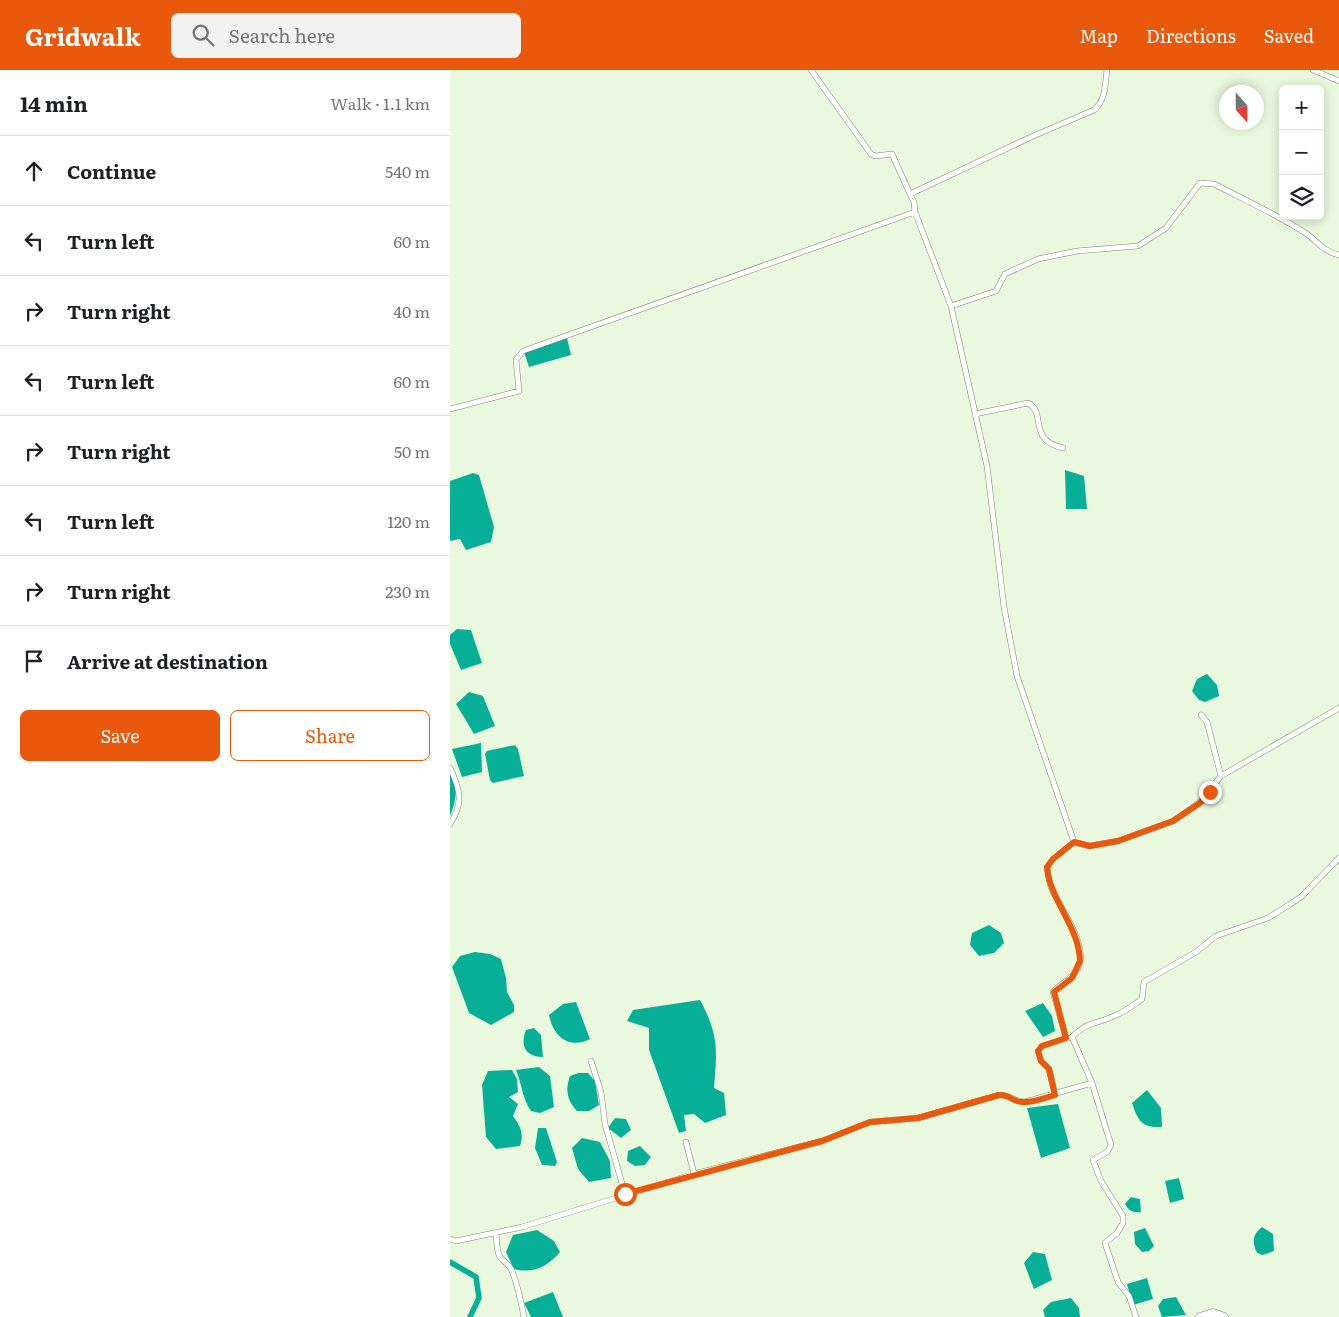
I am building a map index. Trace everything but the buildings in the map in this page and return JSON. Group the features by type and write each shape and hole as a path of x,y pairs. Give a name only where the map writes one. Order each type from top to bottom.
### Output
{"main road":[{"path":"1200,1317 1213,1313 1224,1317"}],"street":[{"path":"811,70 825,87 871,154 875,156 892,154 914,202 915,212 951,306 987,466 995,517 998,562 1009,643 1017,676 1074,842"},
{"path":"910,194 1031,137 1094,110 1099,105 1104,94 1108,70"},
{"path":"1313,70 1339,81"},
{"path":"951,306 996,291 1005,274 1038,259 1077,251 1138,246 1166,228 1196,187 1205,182 1214,184 1265,211 1307,235 1324,250 1339,255"},
{"path":"450,409 519,391 516,360 523,351 741,272 915,212"},
{"path":"975,414 1005,406 1031,404 1045,441 1052,446 1063,448"},
{"path":"1074,842 1090,846 1118,841 1173,821 1200,803 1221,776 1339,708"},
{"path":"1201,715 1207,722 1221,776"},
{"path":"450,768 458,785 461,800 450,824"},
{"path":"1074,842 1053,859 1047,867 1052,890 1072,928 1080,954 1078,968 1072,978 1054,992 1069,1037 1092,1083 1111,1145 1107,1152 1094,1160 1101,1181 1122,1216 1123,1223 1117,1232 1105,1243 1118,1282 1129,1296 1136,1317"},
{"path":"1055,1095 1049,1069 1041,1061 1038,1051 1042,1046 1069,1037 1089,1023 1109,1018 1129,1008 1142,999 1144,982 1196,952 1203,944 1216,936 1268,918 1289,905 1302,896 1339,858"},
{"path":"591,1061 601,1092 605,1124 625,1194"},
{"path":"450,1239 456,1241 496,1233 694,1174 822,1141 870,1122 918,1118 999,1095 1009,1095 1018,1102 1025,1102 1092,1083"},
{"path":"686,1142 694,1174"},
{"path":"496,1233 497,1249 500,1258 508,1263 513,1272 521,1298 524,1317"}],"water":[{"path":"567,338 571,355 529,367 524,352"},
{"path":"1065,470 1084,476 1087,509 1066,509"},
{"path":"473,473 479,475 494,527 491,542 466,550 460,539 450,541 450,481"},
{"path":"457,629 471,630 482,663 461,670 450,644 450,635"},
{"path":"1207,674 1217,685 1219,696 1205,702 1199,700 1192,691 1197,679"},
{"path":"469,692 483,696 495,726 474,734 456,704"},
{"path":"481,743 482,772 462,777 452,749"},
{"path":"515,745 518,749 524,776 493,783 490,780 485,754 487,751"},
{"path":"450,774 455,785 456,795 450,816"},
{"path":"989,925 1001,933 1004,943 994,953 979,956 970,945 972,933"},
{"path":"475,952 490,954 501,959 506,978 507,992 514,1005 514,1012 491,1025 469,1013 452,967 460,956"},
{"path":"700,1000 714,1033 716,1063 714,1088 724,1093 726,1115 705,1123 694,1114 684,1115 686,1131 679,1133 649,1050 649,1028 627,1021 633,1010"},
{"path":"576,1002 590,1039 575,1043 569,1042 558,1035 549,1015 563,1004"},
{"path":"1043,1003 1052,1016 1055,1031 1043,1037 1025,1011"},
{"path":"534,1028 541,1035 543,1057 528,1053 524,1046 526,1030"},
{"path":"539,1067 550,1076 554,1107 540,1113 531,1111 528,1106 516,1070"},
{"path":"512,1070 517,1079 518,1092 509,1097 518,1104 513,1116 521,1131 522,1138 520,1146 496,1149 486,1137 482,1085 488,1071"},
{"path":"578,1073 588,1073 595,1081 599,1105 589,1111 577,1111 569,1099 567,1090 570,1076"},
{"path":"1147,1090 1161,1108 1162,1127 1145,1125 1139,1119 1134,1109 1132,1103"},
{"path":"1058,1104 1070,1148 1041,1158 1027,1108"},
{"path":"615,1118 626,1119 631,1130 621,1138 608,1128"},
{"path":"538,1128 546,1128 557,1162 555,1166 542,1165 535,1148"},
{"path":"582,1138 600,1142 610,1161 611,1178 589,1182 578,1169 572,1148"},
{"path":"640,1146 651,1157 645,1165 635,1166 627,1161 628,1151"},
{"path":"1179,1178 1184,1199 1170,1203 1165,1181"},
{"path":"1131,1197 1140,1199 1141,1212 1130,1210 1125,1204"},
{"path":"1262,1227 1273,1234 1274,1251 1263,1255 1257,1253 1254,1245 1256,1233"},
{"path":"1145,1228 1154,1246 1149,1251 1142,1252 1135,1244 1134,1232"},
{"path":"537,1230 554,1241 560,1252 550,1262 540,1268 528,1271 514,1269 506,1252 513,1235"},
{"path":"1033,1252 1045,1254 1052,1280 1034,1289 1024,1263"},
{"path":"1147,1278 1153,1299 1133,1305 1127,1284"},
{"path":"553,1292 563,1317 531,1317 524,1303"},
{"path":"1176,1297 1186,1315 1162,1317 1158,1306 1163,1299"},
{"path":"1071,1298 1079,1308 1080,1317 1045,1317 1043,1310 1051,1302"}],"waterway":[{"path":"450,1262 476,1277 479,1298 470,1317"}],"route":[{"path":"625,1194 822,1141 870,1122 889,1122 918,1118 1004,1094 1009,1095 1018,1102 1055,1095 1049,1069 1041,1061 1038,1051 1042,1046 1066,1038 1054,992 1072,978 1078,968 1080,954 1072,928 1052,890 1047,867 1053,859 1074,842 1090,846 1118,841 1173,821 1200,803 1210,792"}]}
